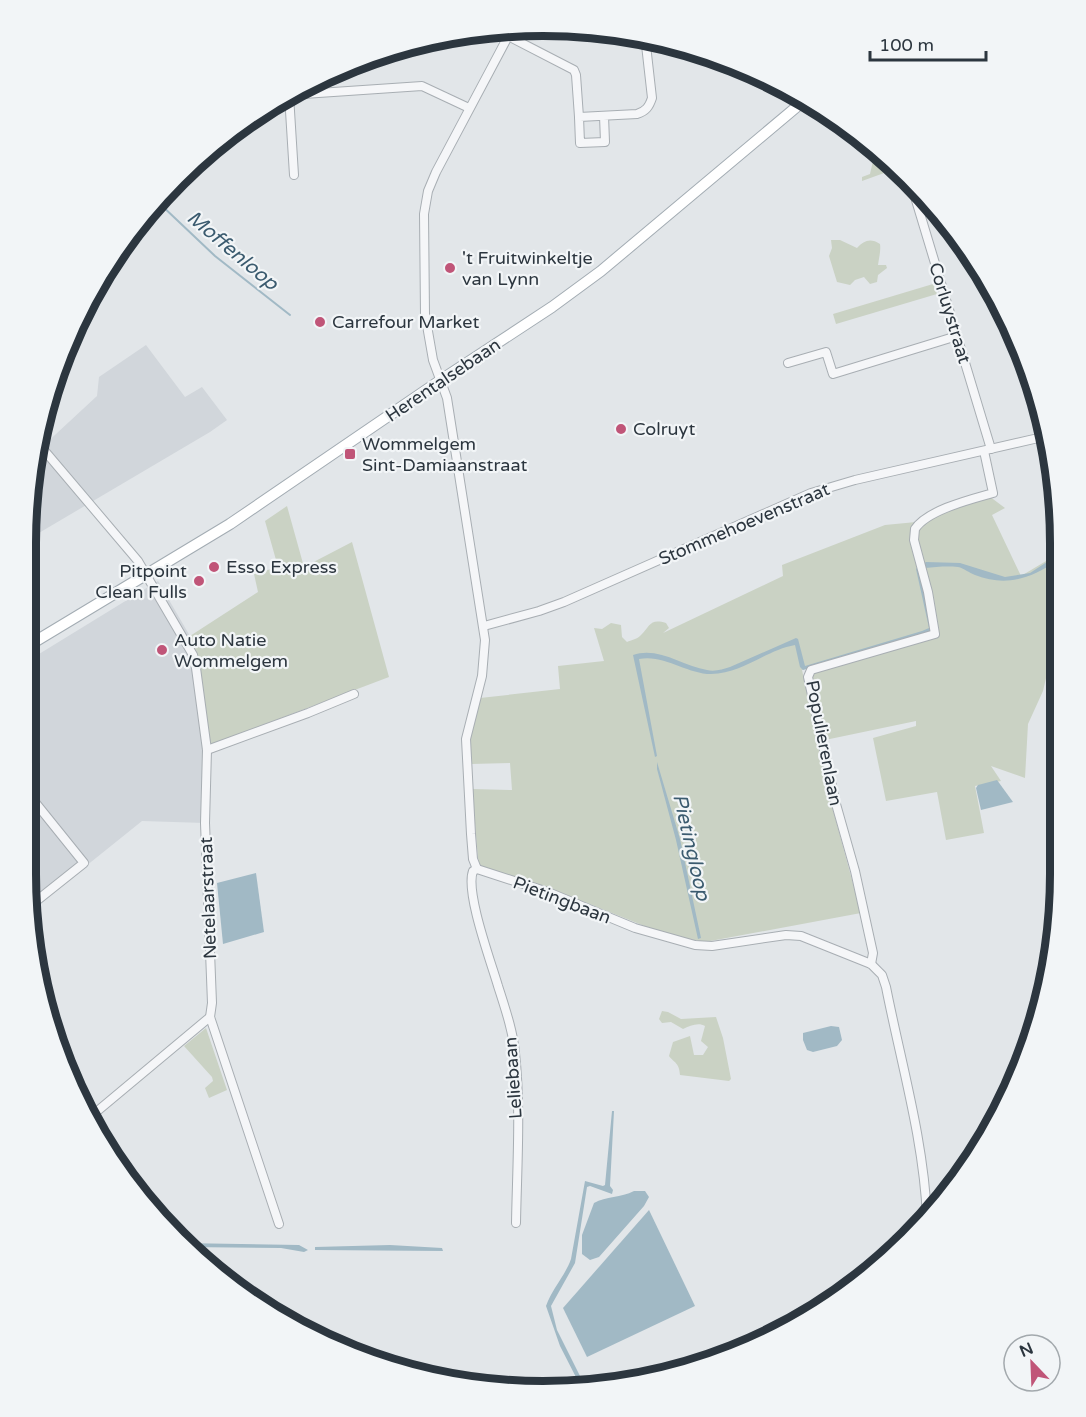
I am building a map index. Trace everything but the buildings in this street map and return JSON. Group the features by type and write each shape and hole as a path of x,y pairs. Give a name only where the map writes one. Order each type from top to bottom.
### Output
{"main road":[{"name":"Herentalsebaan","path":"36,641 230,524 579,289 798,105"}],"street":[{"path":"477,869 473,859 466,739 483,667 484,626 449,411 433,359 425,314 424,214 428,191 436,172 507,37"},
{"path":"518,37 574,70 580,143 605,142 604,116"},
{"path":"579,117 645,112 652,98 646,47"},
{"path":"309,94 422,86 469,108"},
{"path":"290,104 294,175"},
{"name":"Corluystraat","path":"916,200 988,450"},
{"path":"788,363 826,352 833,374 957,336"},
{"name":"Stommehoevenstraat","path":"484,626 564,602 811,493 855,480 1039,438"},
{"name":"Netelaarstraat","path":"45,450 138,561 193,655 207,750 205,823 212,1003 210,1017 279,1224"},
{"name":"Populierenlaan","path":"871,963 873,953 855,871 836,804 808,677 811,670 935,634 922,566 914,540 915,529 918,524 953,505 993,493 988,450"},
{"path":"207,750 308,714 354,694"},
{"path":"36,803 84,863 37,901"},
{"name":"Pietingbaan","path":"477,869 548,892 635,928 695,945 712,946 794,934 871,963"},
{"name":"Leliebaan","path":"477,869 473,871 471,881 474,904 515,1054 518,1147 516,1223"},
{"path":"871,963 882,975 886,987 915,1127 926,1205"},
{"path":"96,1112 210,1017"}],"shaded area":[{"path":"873,161 888,172 862,181 862,177 870,174"},
{"path":"831,240 840,240 857,248 868,241 877,242 880,244 878,265 886,265 887,268 878,275 877,282 870,284 864,277 855,280 850,285 837,282 829,256 832,248"},
{"path":"933,284 937,294 836,324 833,314"},
{"path":"146,345 185,397 202,387 227,420 36,535 42,464 51,459 45,451 46,443 97,396 99,377"},
{"path":"989,496 1005,508 992,515 1021,576 1050,559 1050,661 1043,691 1028,724 1025,778 991,766 1001,781 975,786 984,833 946,840 937,792 886,801 873,738 916,726 916,721 825,740 811,680 814,673 931,638 916,534 940,514"},
{"path":"287,506 304,567 352,542 389,677 210,745 198,657 190,636 258,592 254,574 278,567 265,521"},
{"path":"916,522 931,632 802,670 833,810 861,913 705,942 667,935 557,891 481,868 478,858 472,789 512,790 510,763 471,764 470,740 480,698 560,689 558,666 604,661 594,628 602,629 611,623 621,625 622,637 627,642 640,636 653,622 666,623 669,628 663,633 783,576 782,565 885,525"},
{"path":"158,581 194,643 198,657 207,750 205,823 142,821 37,905 36,874 36,656"},
{"path":"662,1011 681,1019 716,1017 723,1038 731,1079 729,1081 680,1075 678,1065 669,1056 673,1042 690,1036 694,1055 703,1055 708,1047 701,1041 705,1026 697,1024 683,1029 671,1022 662,1023 659,1019"},
{"path":"206,1028 227,1090 209,1098 205,1088 213,1081 212,1077 184,1046"}],"water":[{"path":"1050,560 1050,565 1027,577 1007,581 986,579 958,567 925,568 923,564 926,562 960,563 1005,577 1030,573"},
{"path":"919,565 932,629 929,632 803,670 800,667 795,645 733,670 711,674 693,671 657,659 639,659 657,756 655,757 633,655 652,653 710,671 730,667 796,638 805,666 922,631 929,628 916,569"},
{"path":"657,762 680,839 701,938 698,939 676,840 657,769"},
{"path":"997,780 1013,802 981,810 976,788 978,785"},
{"path":"256,873 264,932 223,944 217,883"},
{"path":"831,1026 839,1027 842,1040 837,1046 813,1052 807,1050 803,1033"},
{"path":"612,1111 614,1111 610,1186 613,1190 612,1194 587,1187 575,1263 551,1306 557,1330 582,1379 577,1380 560,1346 546,1306 571,1259 585,1181 605,1185"},
{"path":"634,1191 645,1191 649,1197 644,1206 599,1257 590,1260 582,1254 582,1235 594,1203"},
{"path":"649,1210 695,1306 587,1357 563,1308"},
{"path":"196,1243 299,1245 308,1250 304,1252 281,1248 200,1247"},
{"path":"390,1245 442,1248 443,1251 315,1250 315,1247"}],"waterway":[{"name":"Moffenloop","path":"164,207 215,256 290,315"}],"place":[{"name":"'t Fruitwinkeltje van Lynn","path":"450,268"},
{"name":"Carrefour Market","path":"320,322"},
{"name":"Colruyt","path":"621,429"},
{"name":"Wommelgem Sint-Damiaanstraat","path":"350,454"},
{"name":"Esso Express","path":"214,567"},
{"name":"Pitpoint Clean Fulls","path":"199,581"},
{"name":"Auto Natie Wommelgem","path":"162,650"}],"water label":[{"name":"Pietingloop","path":"692,847"}]}
